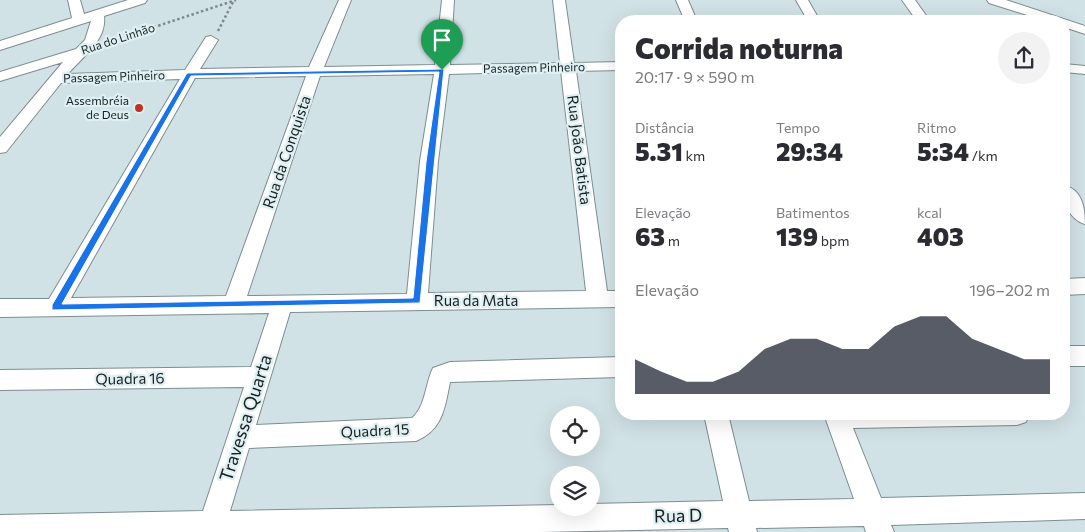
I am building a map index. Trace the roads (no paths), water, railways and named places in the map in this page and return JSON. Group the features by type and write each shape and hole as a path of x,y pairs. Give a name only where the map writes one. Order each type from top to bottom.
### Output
{"street":[{"path":"74,0 79,20"},
{"path":"0,46 141,0"},
{"name":"Rua da Conquista","path":"233,304 314,74 345,0"},
{"path":"417,301 429,162 442,70 448,0"},
{"name":"Rua João Batista","path":"559,0 598,300"},
{"path":"682,0 688,15"},
{"path":"802,0 811,15"},
{"path":"908,0 919,15"},
{"path":"993,0 1039,15"},
{"path":"0,148 81,51 88,47 95,34 98,14"},
{"path":"1070,25 1085,30"},
{"path":"55,307 189,74 212,40"},
{"name":"Rua do Linhão","path":"0,78 81,51"},
{"name":"Passagem Pinheiro","path":"57,79 189,74 314,74 615,66"},
{"path":"1070,69 1085,70"},
{"path":"1070,198 1085,217"},
{"path":"1070,287 1085,286"},
{"name":"Rua da Mata","path":"0,308 417,301 615,300"},
{"name":"Travessa Quarta","path":"211,529 282,304"},
{"path":"1070,356 1085,356"},
{"name":"Quadra 15","path":"240,437 416,429 428,421 438,380 446,372 615,367"},
{"name":"Quadra 16","path":"0,380 259,377"},
{"path":"717,420 741,524"},
{"path":"838,420 877,522"},
{"name":"Rua D","path":"0,529 211,529 877,522 1085,506"}],"place":[{"name":"Assembréia de Deus","path":"139,108"}]}
